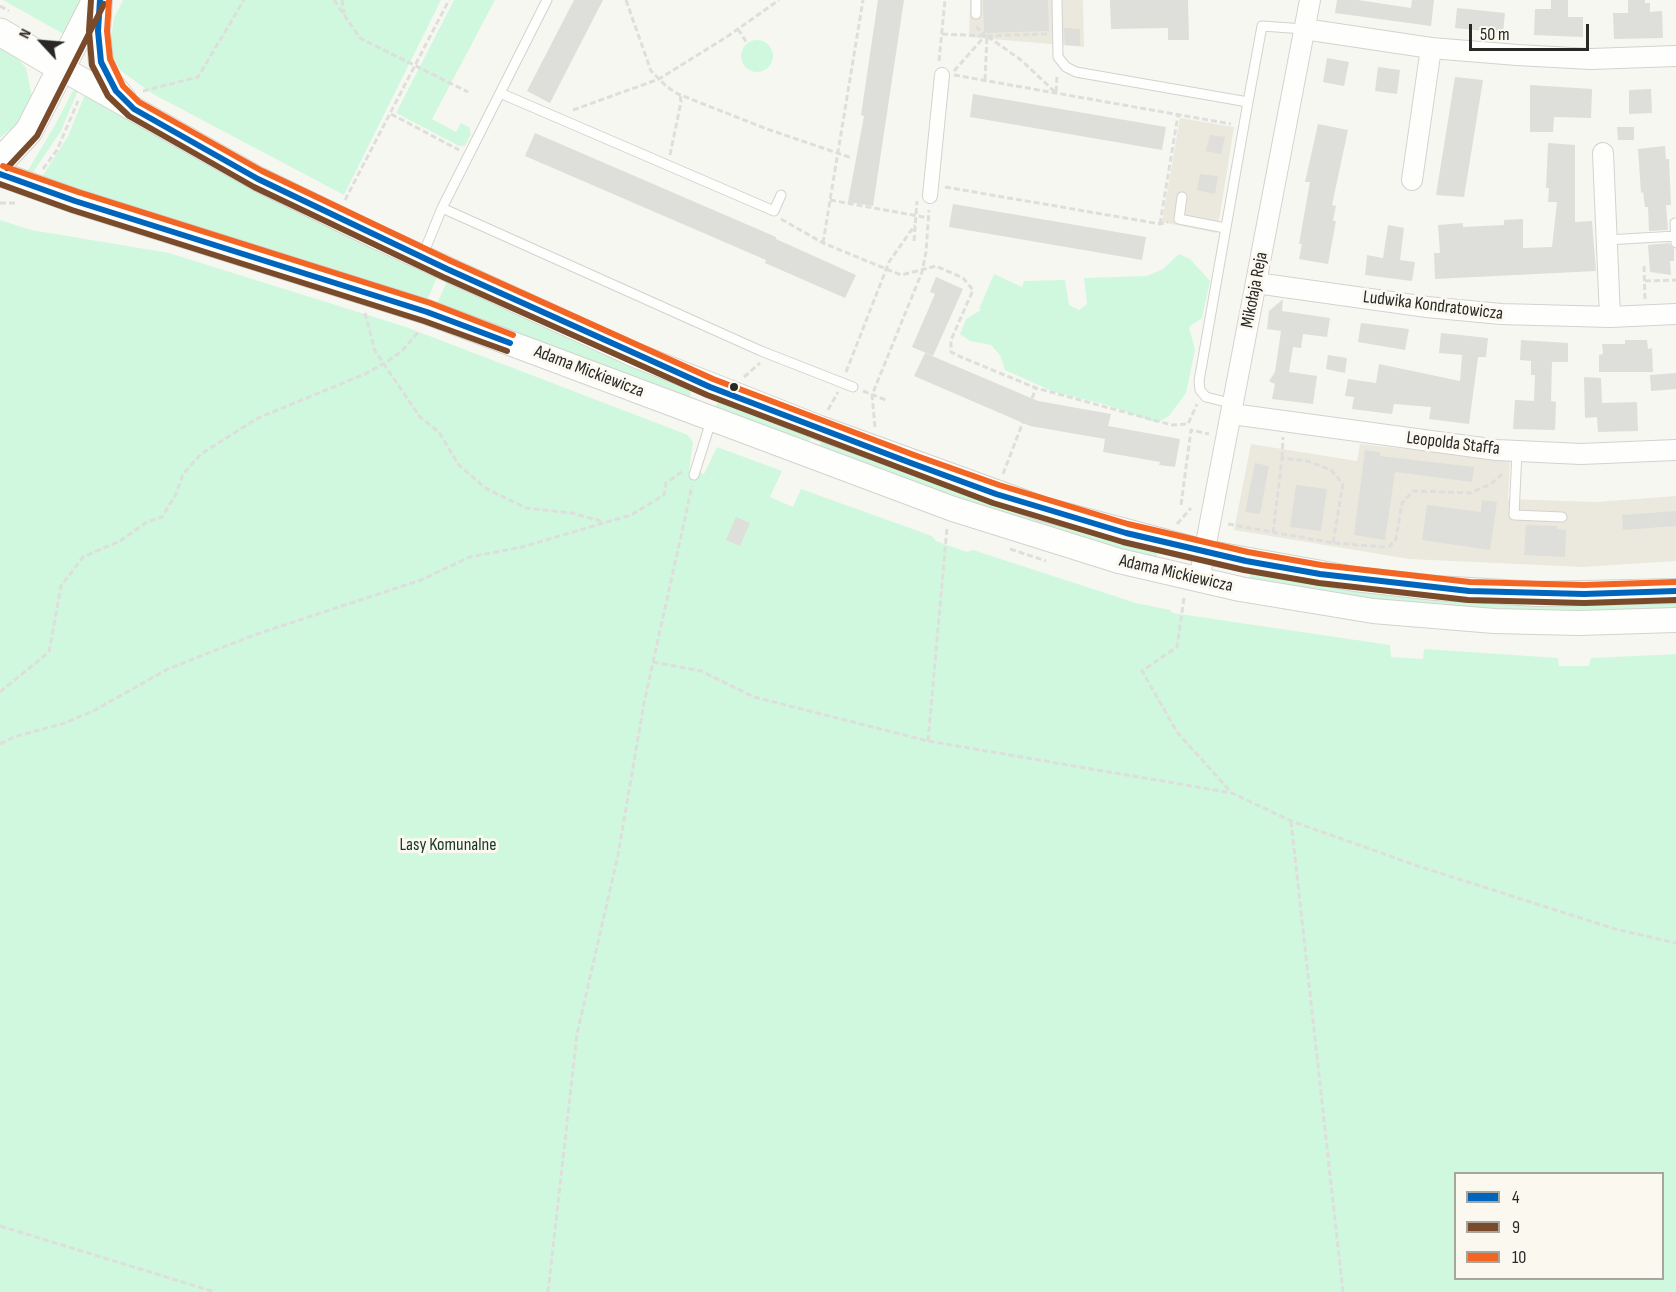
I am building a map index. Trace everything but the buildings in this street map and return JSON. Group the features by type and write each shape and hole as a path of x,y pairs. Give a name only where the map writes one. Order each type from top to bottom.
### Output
{"main road":[{"path":"0,162 29,131 98,0"},
{"path":"0,32 62,68"}],"street":[{"path":"98,0 101,62 116,91 138,100"},
{"name":"Mikołaja Reja","path":"1192,589 1205,552 1212,520 1310,0"},
{"path":"1304,29 1431,48 1591,59 1676,56"},
{"path":"1412,180 1431,48"},
{"name":"Adama Mickiewicza","path":"62,68 85,81 138,100 258,179 422,258 710,387 1006,497 1096,525 1205,552 1320,574 1436,588 1561,594 1676,591"},
{"path":"931,190 942,75"},
{"path":"1603,153 1610,317"},
{"name":"Adama Mickiewicza","path":"0,174 25,195 427,312 1005,527 1119,561 1192,589 1424,616 1567,623 1676,620"},
{"name":"Ludwika Kondratowicza","path":"1256,283 1455,310 1524,316 1610,317 1676,314"},
{"path":"705,416 710,387"},
{"name":"Leopolda Staffa","path":"1233,409 1514,451 1581,454 1676,450"}],"lane":[{"path":"422,258 442,208 547,0"},
{"path":"976,0 976,14"},
{"path":"1057,0 1058,57 1062,64 1076,72 1248,102"},
{"path":"1233,409 1202,394 1199,381 1262,26 1304,29"},
{"path":"500,93 774,211 781,195"},
{"path":"1182,198 1179,219 1225,228"},
{"path":"442,208 771,354 853,387"},
{"path":"1675,223 1676,243"},
{"path":"1606,240 1676,236"},
{"path":"694,475 705,416"},
{"path":"1514,451 1514,515 1562,517"}],"path":[{"path":"138,100 198,77 244,0"},
{"path":"334,0 360,38 468,92"},
{"path":"342,0 344,15"},
{"path":"345,200 448,0"},
{"path":"626,0 651,71 680,95 838,155 852,158"},
{"path":"560,119 565,113 659,79 779,0"},
{"path":"823,243 863,0"},
{"path":"942,75 938,69 945,0"},
{"path":"738,29 747,43"},
{"path":"942,34 986,36 1057,34"},
{"path":"985,80 986,36"},
{"path":"986,36 951,74 1244,126"},
{"path":"986,36 1021,60 1056,93"},
{"path":"1056,93 1058,71 1062,64"},
{"path":"0,203 25,195 57,150 85,81"},
{"path":"668,165 681,102 680,95"},
{"path":"390,114 469,154"},
{"path":"1160,224 1178,115"},
{"path":"875,429 872,394 922,269 931,190"},
{"path":"914,241 919,198 931,190 1160,224 1179,219"},
{"path":"830,200 929,218"},
{"path":"774,211 784,223 823,243 886,270 902,275 936,266 963,278 973,290 951,340 951,351 1036,388 1172,425 1188,424"},
{"path":"828,411 842,382 886,270 896,249 915,225"},
{"path":"1644,266 1645,305"},
{"path":"1645,281 1676,280"},
{"path":"364,311 375,351 420,417 439,432 458,464 487,489 526,508 572,513 607,522"},
{"path":"0,692 49,652 61,586 83,557 120,541 147,522 162,517 176,494 183,474 201,454 258,418 365,374 402,351 420,330 427,312"},
{"path":"743,378 771,354"},
{"path":"853,387 886,400"},
{"path":"1003,476 1036,388"},
{"path":"1188,424 1202,394"},
{"path":"1181,505 1191,430 1188,424"},
{"path":"1191,430 1216,435"},
{"path":"1212,520 1333,543 1390,546 1398,530 1402,503 1408,494 1419,489 1470,492 1480,489 1491,484 1506,469 1514,451"},
{"path":"1273,533 1282,458 1307,461 1331,470 1341,478 1343,484 1333,543"},
{"path":"0,744 14,737 65,723 168,669 254,635 421,580 470,557 522,547 630,515 664,495 666,483 681,470 694,475 653,662 618,855 577,1034 548,1292"},
{"path":"1176,525 1191,508"},
{"path":"928,741 947,528"},
{"path":"1192,589 1177,647 1142,671 1177,732 1232,793"},
{"path":"653,662 701,671 754,698 928,741 1232,793 1292,821 1418,866 1615,929 1676,943"},
{"path":"1292,821 1343,1292"},
{"path":"0,1226 215,1292"}],"shaded area":[{"path":"970,0 1083,0 1084,47 969,37"},
{"path":"1180,118 1234,127 1217,233 1162,222"},
{"path":"1251,444 1357,461 1360,444 1510,460 1508,499 1596,502 1676,496 1676,561 1583,567 1409,559 1234,530"}],"green space":[{"path":"3,0 86,0 67,36"},
{"path":"123,0 441,0 344,195 153,94 121,71 112,58 110,46 114,18"},
{"path":"454,0 495,0 432,119 456,132 461,123 469,127 471,134 465,146 459,146 396,113"},
{"path":"757,40 768,45 773,56 768,67 757,72 746,67 741,56 746,45"},
{"path":"0,46 13,53 26,68 32,96 24,118 0,138"},
{"path":"75,87 79,88 61,131 30,177 27,172"},
{"path":"86,92 438,275 426,303 40,180 68,136"},
{"name":"Lasy Komunalne","path":"0,220 31,230 169,253 406,327 688,435 693,442 689,470 704,474 717,447 782,471 770,497 793,507 801,489 932,536 936,541 967,552 973,550 1136,603 1170,610 1173,613 1390,645 1391,657 1423,659 1424,649 1558,658 1559,666 1589,666 1591,658 1676,654 1676,1292 0,1292"},
{"path":"1179,254 1190,259 1210,281 1202,318 1189,327 1195,350 1186,393 1169,416 1157,423 1104,404 1054,392 1005,370 1000,355 991,345 970,341 960,334 966,319 981,310 979,309 994,274 1022,287 1024,281 1065,280 1069,305 1079,310 1087,304 1084,278 1147,276 1163,269"},
{"path":"448,279 688,386 691,391 690,396 687,398 436,306"},
{"path":"719,400 812,435 807,445 715,408"},
{"path":"823,438 1158,550 1156,562 1079,541 818,449"},
{"path":"1251,570 1676,600 1676,612 1532,614 1385,603 1248,582"}],"transit line":[{"name":"9","path":"91,0 89,31 92,65 108,96 129,116 254,187 443,277 707,395 993,503 1123,542 1244,570 1319,583 1468,600 1584,603 1676,600"},
{"name":"4","path":"100,0 98,31 101,62 116,91 134,109 258,179 447,269 710,387 911,463 996,494 1126,533 1246,561 1320,574 1469,591 1584,594 1676,591"},
{"name":"10","path":"109,1 107,31 110,59 123,86 139,102 262,171 451,261 713,379 914,455 999,485 1128,524 1248,552 1321,565 1470,582 1584,585 1676,582"},
{"name":"9","path":"7,168 37,136 104,4"},
{"name":"10","path":"3,166 78,192 430,303 513,335"},
{"name":"4","path":"0,174 75,201 427,312 510,343"},
{"name":"9","path":"0,184 72,210 424,321 507,351"}]}
